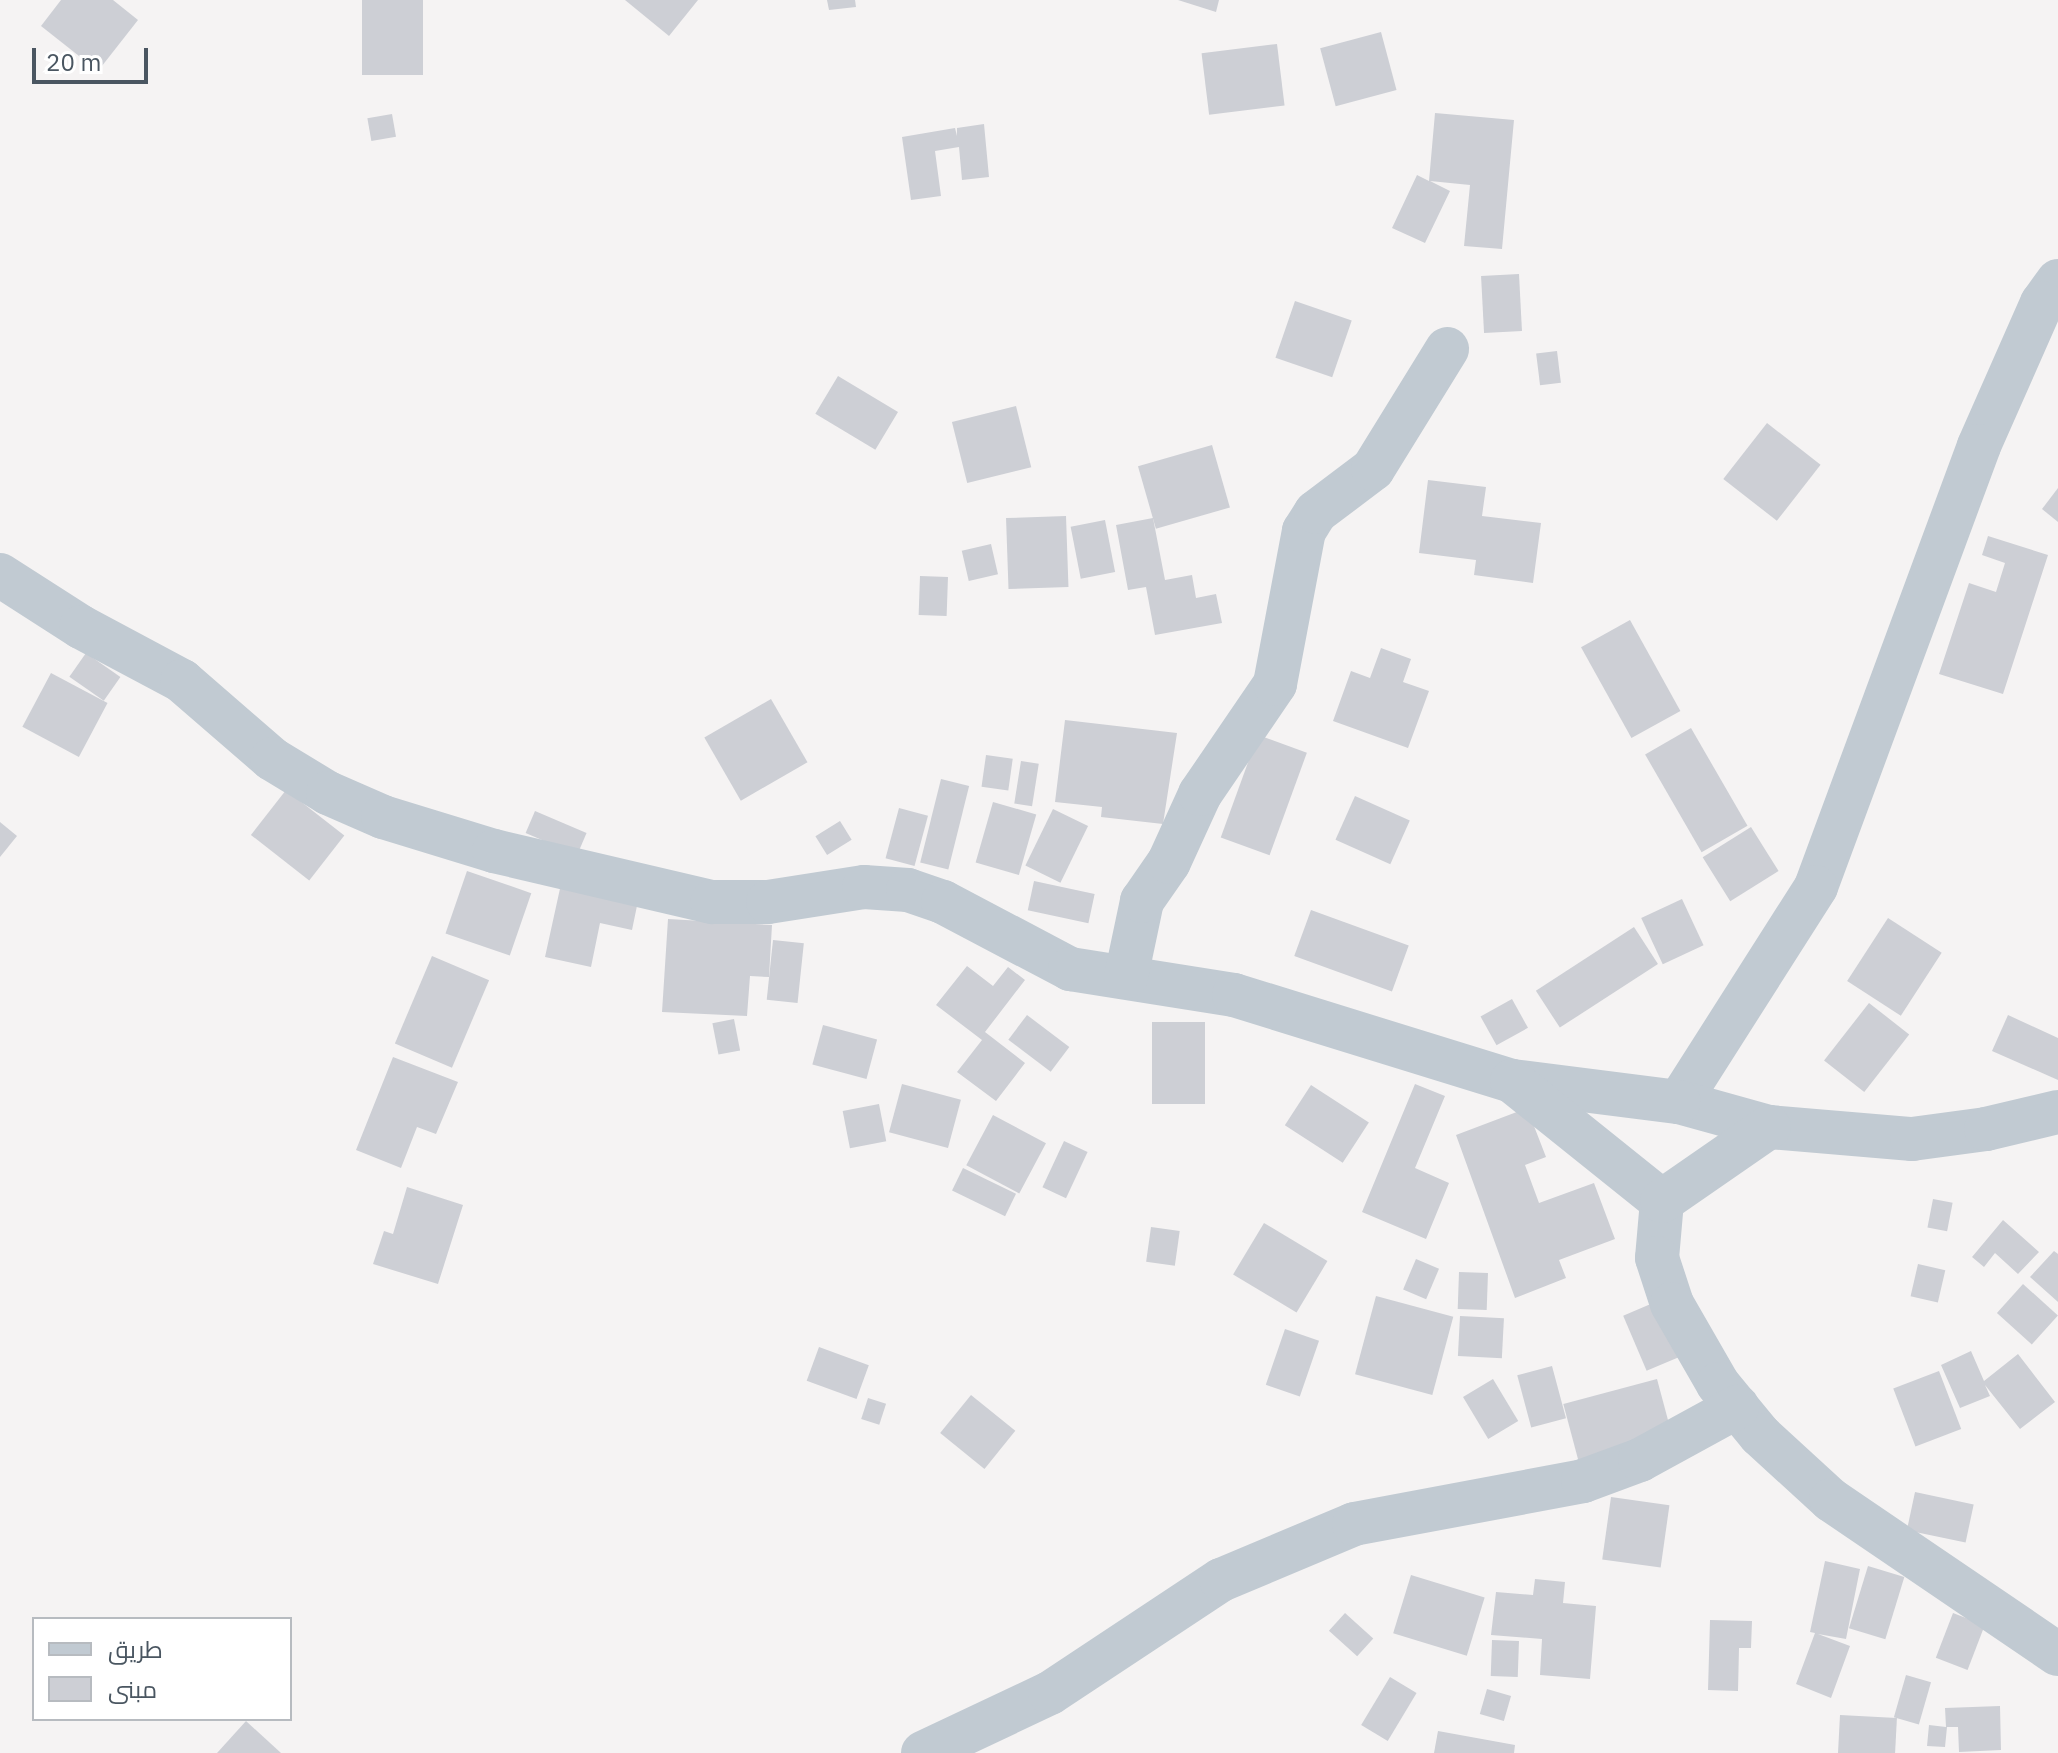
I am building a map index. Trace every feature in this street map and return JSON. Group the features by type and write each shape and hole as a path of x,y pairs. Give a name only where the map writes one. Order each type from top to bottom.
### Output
{"street":[{"path":"1679,1102 1816,887 1979,446 2042,303 2058,281"},
{"path":"1126,977 1142,901 1169,862 1200,794 1275,684 1304,531 1316,512 1373,469 1447,349"},
{"path":"0,575 81,627 182,681 272,759 328,793 383,817 494,851 712,902 768,902 864,887 908,890 943,902 1070,969 1234,995 1512,1081 1679,1102 1769,1127 1912,1139 1986,1129 2058,1112"},
{"path":"1512,1081 1662,1201"},
{"path":"1662,1201 1769,1127"},
{"path":"1662,1201 1657,1258 1672,1304 1737,1407 1831,1500 2058,1654"},
{"path":"923,1753 1050,1693 1221,1580 1354,1524 1583,1481 1640,1460 1737,1407"}],"building":[{"path":"61,0 113,0 138,20 98,71 41,26"},
{"path":"362,0 423,0 423,75 362,75"},
{"path":"625,0 698,0 669,36"},
{"path":"827,0 855,0 856,7 829,10"},
{"path":"1178,0 1219,0 1216,12"},
{"path":"1381,32 1397,90 1336,106 1320,48"},
{"path":"1277,44 1285,106 1209,115 1202,53"},
{"path":"1435,113 1514,120 1502,249 1464,246 1470,185 1430,181 1450,191 1425,243 1392,228 1417,175 1429,181"},
{"path":"392,114 396,137 371,141 367,118"},
{"path":"984,124 989,177 962,180 959,147 935,151 941,196 911,200 902,137 955,128 957,136 957,128"},
{"path":"1519,274 1522,331 1484,333 1481,276"},
{"path":"1295,301 1352,321 1332,377 1275,358"},
{"path":"1557,351 1561,383 1540,385 1536,354"},
{"path":"838,376 898,412 875,450 815,414"},
{"path":"1016,406 1031,467 967,483 952,422"},
{"path":"1767,423 1821,465 1777,521 1723,479"},
{"path":"1212,445 1230,507 1156,529 1138,466"},
{"path":"1428,480 1486,487 1482,516 1541,523 1533,583 1474,575 1476,560 1419,553"},
{"path":"2058,488 2058,522 2042,509"},
{"path":"1066,516 1068,587 1009,589 1006,518"},
{"path":"1153,518 1165,580 1192,575 1196,598 1216,594 1222,623 1155,635 1146,587 1128,590 1116,525"},
{"path":"1105,520 1115,572 1081,579 1071,527"},
{"path":"1988,536 2048,555 2003,694 1939,674 1969,583 1996,592 2005,563 1982,555"},
{"path":"991,544 998,574 969,581 962,551"},
{"path":"920,576 948,577 947,616 919,615"},
{"path":"1630,620 1680,711 1631,738 1581,647"},
{"path":"1381,648 1411,659 1403,682 1429,691 1408,748 1333,721 1351,671 1370,678"},
{"path":"86,653 120,677 104,701 69,677"},
{"path":"51,673 108,703 79,757 22,727"},
{"path":"771,699 808,762 741,801 704,738"},
{"path":"1065,720 1177,733 1163,824 1101,817 1102,807 1055,802"},
{"path":"1691,728 1748,826 1702,852 1645,755"},
{"path":"1258,735 1307,753 1270,855 1221,837"},
{"path":"986,755 1013,759 1008,790 982,787"},
{"path":"1021,761 1039,764 1032,806 1014,803"},
{"path":"941,779 969,786 948,869 920,862"},
{"path":"286,790 344,836 309,880 251,835"},
{"path":"1355,796 1410,820 1390,864 1335,840"},
{"path":"993,802 1036,814 1019,875 976,863"},
{"path":"899,808 928,816 915,866 886,858"},
{"path":"1053,809 1088,826 1060,883 1025,866"},
{"path":"535,811 587,833 577,855 526,833"},
{"path":"840,821 852,840 827,855 815,836"},
{"path":"0,822 17,836 0,857"},
{"path":"1751,827 1779,871 1730,901 1703,857"},
{"path":"467,871 531,893 510,956 446,933"},
{"path":"1034,881 1095,894 1088,923 1028,910"},
{"path":"561,884 638,901 632,930 600,923 591,967 545,957"},
{"path":"1682,899 1704,945 1663,964 1641,918"},
{"path":"1311,910 1409,946 1392,992 1294,956"},
{"path":"1888,918 1942,953 1901,1016 1847,981"},
{"path":"668,919 772,925 769,977 750,976 747,1016 662,1012"},
{"path":"1634,927 1658,964 1560,1028 1536,991"},
{"path":"773,940 804,943 798,1003 767,1000"},
{"path":"432,956 489,980 452,1068 395,1043"},
{"path":"967,966 993,986 1008,967 1025,980 985,1032 1025,1063 996,1101 957,1072 982,1040 936,1005"},
{"path":"1512,999 1528,1028 1497,1045 1481,1016"},
{"path":"1869,1003 1909,1034 1864,1092 1824,1061"},
{"path":"1027,1015 1069,1047 1051,1072 1008,1040"},
{"path":"2008,1015 2058,1038 2058,1080 1992,1051"},
{"path":"734,1019 740,1050 719,1055 712,1023"},
{"path":"1152,1022 1205,1022 1205,1104 1152,1104"},
{"path":"823,1025 877,1039 866,1079 812,1065"},
{"path":"393,1057 458,1082 436,1134 417,1127 401,1168 356,1150"},
{"path":"902,1084 961,1100 948,1148 889,1132"},
{"path":"1415,1084 1445,1096 1415,1168 1449,1183 1426,1239 1362,1212"},
{"path":"1311,1085 1369,1123 1343,1163 1285,1125"},
{"path":"879,1104 886,1141 850,1148 843,1111"},
{"path":"1527,1108 1546,1157 1525,1165 1539,1203 1594,1183 1615,1239 1559,1260 1566,1278 1515,1298 1456,1135"},
{"path":"993,1115 1046,1143 1019,1193 966,1165"},
{"path":"1064,1141 1088,1152 1066,1198 1042,1187"},
{"path":"963,1168 1016,1194 1005,1216 952,1190"},
{"path":"407,1187 463,1205 438,1284 373,1264 384,1231 393,1234"},
{"path":"1933,1199 1953,1203 1947,1231 1927,1227"},
{"path":"2003,1220 2039,1252 2018,1274 1995,1253 1984,1267 1972,1257"},
{"path":"1264,1223 1327,1261 1297,1313 1233,1274"},
{"path":"1151,1227 1180,1231 1175,1266 1146,1262"},
{"path":"2054,1251 2058,1254 2058,1302 2030,1277"},
{"path":"1416,1259 1439,1269 1426,1299 1403,1289"},
{"path":"1918,1264 1945,1270 1938,1302 1911,1296"},
{"path":"1459,1272 1488,1273 1487,1310 1458,1309"},
{"path":"2023,1284 2058,1315 2032,1344 1997,1313"},
{"path":"1376,1296 1453,1317 1432,1395 1355,1374"},
{"path":"1660,1300 1683,1355 1647,1371 1623,1316"},
{"path":"1460,1316 1504,1318 1502,1358 1458,1356"},
{"path":"1285,1329 1319,1341 1300,1397 1266,1385"},
{"path":"819,1347 869,1365 856,1399 807,1381"},
{"path":"1971,1351 1984,1381 2018,1354 2055,1402 2020,1429 1985,1385 1990,1396 1960,1408 1941,1365"},
{"path":"1552,1366 1566,1418 1531,1427 1517,1375"},
{"path":"1939,1371 1961,1429 1915,1446 1893,1389"},
{"path":"1493,1379 1518,1421 1488,1439 1463,1397"},
{"path":"1657,1379 1672,1435 1578,1460 1563,1404"},
{"path":"971,1395 1015,1431 984,1469 940,1433"},
{"path":"868,1398 886,1404 879,1425 861,1419"},
{"path":"1915,1492 1974,1504 1966,1543 1907,1530"},
{"path":"1611,1497 1669,1505 1661,1568 1602,1559"},
{"path":"1825,1561 1860,1569 1846,1639 1818,1634 1850,1646 1831,1698 1796,1684 1815,1633 1810,1632"},
{"path":"1868,1566 1904,1577 1885,1639 1849,1628"},
{"path":"1411,1575 1485,1598 1467,1656 1393,1633"},
{"path":"1535,1579 1565,1582 1563,1603 1596,1606 1590,1679 1540,1675 1542,1639 1491,1635 1496,1592 1533,1595"},
{"path":"1345,1613 1373,1638 1357,1656 1329,1631"},
{"path":"1953,1613 1985,1625 1968,1670 1936,1658"},
{"path":"1710,1620 1752,1621 1751,1648 1739,1648 1738,1691 1708,1690"},
{"path":"1492,1640 1519,1641 1518,1677 1491,1676"},
{"path":"1906,1675 1931,1682 1919,1724 1894,1717"},
{"path":"1390,1677 1417,1693 1388,1741 1361,1725"},
{"path":"1487,1689 1511,1696 1504,1721 1480,1714"},
{"path":"2000,1706 2001,1750 1959,1752 1958,1727 1947,1727 1945,1747 1927,1746 1929,1725 1946,1727 1945,1708"},
{"path":"1840,1715 1897,1718 1895,1753 1838,1753"},
{"path":"246,1721 281,1753 217,1753"},
{"path":"1438,1731 1515,1745 1514,1753 1434,1753"}]}
